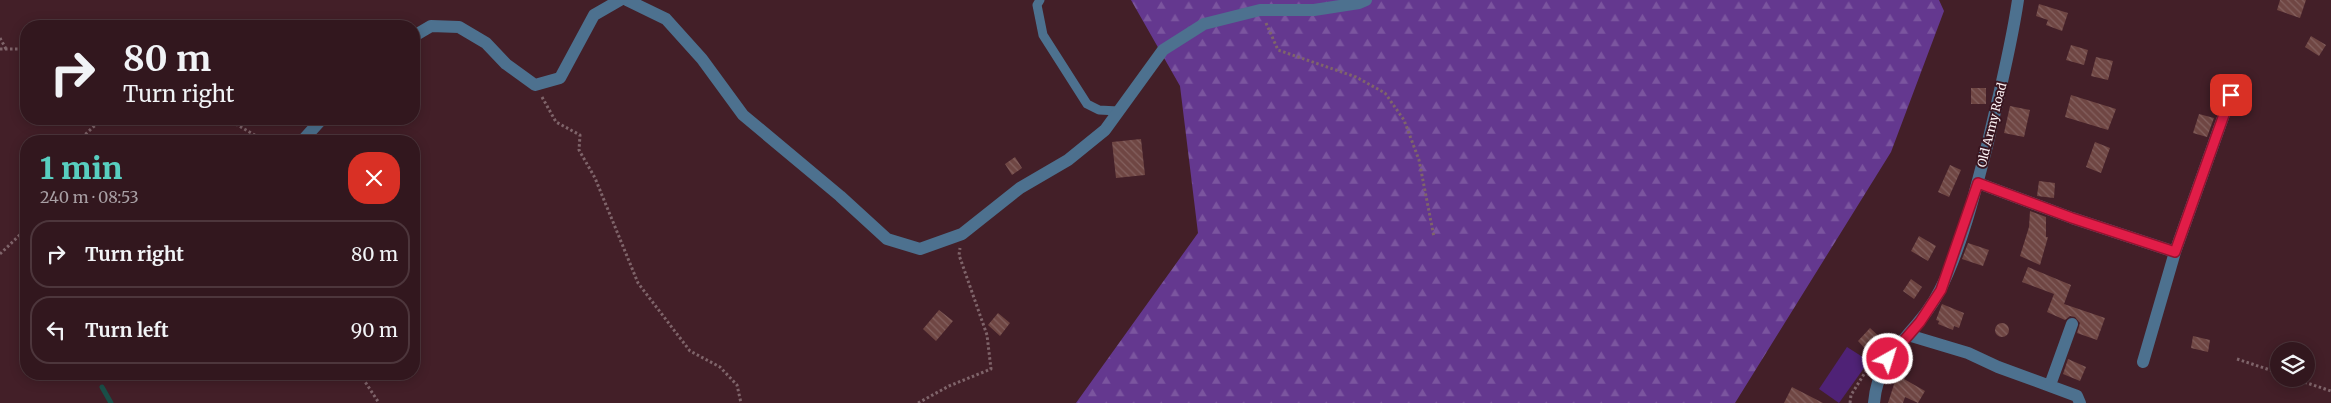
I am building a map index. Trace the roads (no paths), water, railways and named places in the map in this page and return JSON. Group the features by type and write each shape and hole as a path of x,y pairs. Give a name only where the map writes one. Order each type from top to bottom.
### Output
{"street":[{"path":"420,32 431,26 459,27 486,43 506,64 535,85 560,78 594,15 620,0"},
{"path":"627,0 666,19 702,58 743,115 840,196 887,239 920,249 962,234 1020,188 1068,160 1105,130 1163,50 1204,24 1260,10 1314,10 1359,3 1366,0"},
{"name":"Old Army Road","path":"1874,403 1880,373 1888,359 1930,308 1941,290 1978,183 2010,50 2018,0"},
{"path":"2144,362 2175,252 2231,95"},
{"path":"307,135 317,125"},
{"path":"1978,183 2072,218 2175,252"},
{"path":"2050,385 2072,324"},
{"path":"1908,335 1968,353 1998,367 2050,385 2077,396 2080,403"}],"lane":[{"path":"1040,0 1037,5 1042,35 1087,104 1100,110 1118,111"}],"waterway":[{"path":"102,387 111,403"}]}
